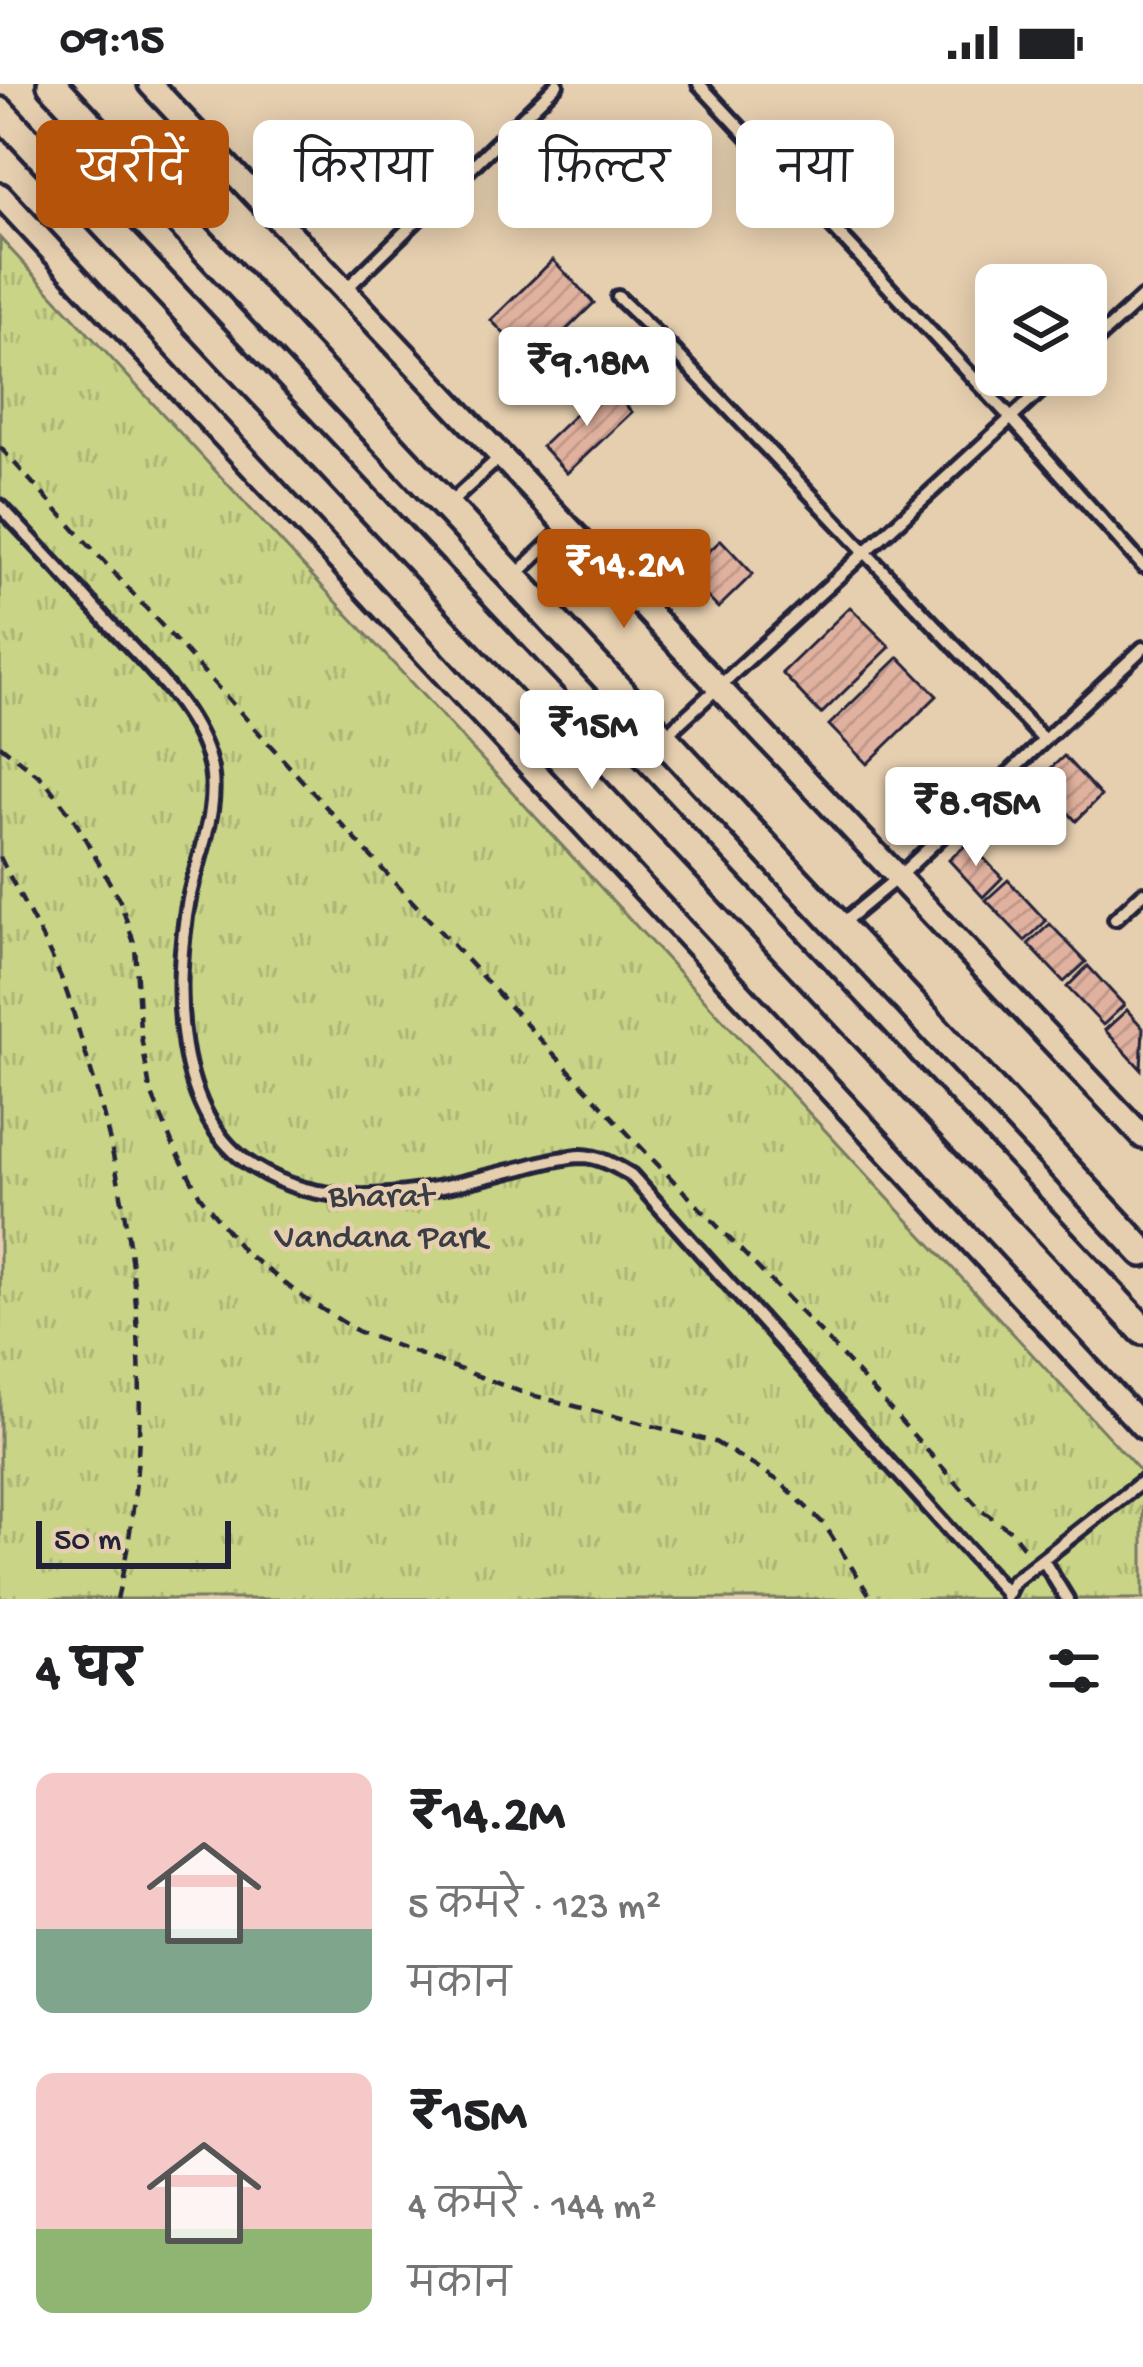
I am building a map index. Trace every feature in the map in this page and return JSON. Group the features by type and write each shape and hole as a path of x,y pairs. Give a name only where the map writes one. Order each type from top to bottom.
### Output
{"street":[{"path":"52,84 1143,1252"},
{"path":"150,84 1143,1137"},
{"path":"0,112 1143,1330"},
{"path":"0,195 1143,1427"}],"lane":[{"path":"344,291 557,84"},
{"path":"698,84 1143,566"},
{"path":"1107,329 1143,296"},
{"path":"618,297 1043,740"},
{"path":"662,738 1035,396"},
{"path":"446,507 500,457"},
{"path":"0,506 158,677 195,726 210,760 213,797 189,902 179,980 184,1039 199,1100 221,1139 250,1165 283,1183 339,1197 387,1197 550,1161 583,1156 611,1163 632,1175 1006,1596 1013,1582 1143,1481"},
{"path":"513,579 566,527"},
{"path":"838,926 897,878 1143,648"},
{"path":"1115,920 1143,893"},
{"path":"1038,1563 1067,1599"}],"path":[{"path":"0,447 632,1138 823,1335 981,1510 1011,1531 1038,1563"},
{"path":"0,745 43,779 74,819 120,901 136,946 140,1030 150,1090 200,1196 243,1250 304,1298 359,1332 524,1393 715,1442 779,1481 824,1524 872,1599"},
{"path":"0,857 62,981 104,1109 126,1214 138,1332 140,1439 117,1599"}],"green space":[{"name":"Bharat Vandana Park","path":"0,238 1143,1474 1143,1599 0,1599"}],"building":[{"path":"553,260 594,303 532,363 491,320"},
{"path":"606,385 632,412 567,473 542,446"},
{"path":"721,540 753,574 718,608 685,574"},
{"path":"850,607 890,647 821,714 782,673"},
{"path":"899,657 937,696 867,764 829,725"},
{"path":"1064,756 1101,796 1076,821 1038,780"},
{"path":"1032,785 1063,818 1040,840 1009,807"},
{"path":"969,842 1002,878 983,897 949,860"},
{"path":"1008,880 1046,921 1025,941 986,900"},
{"path":"1050,924 1086,962 1064,982 1028,944"},
{"path":"1088,966 1124,1005 1103,1025 1067,987"},
{"path":"1127,1010 1143,1028 1141,1069 1105,1030"}]}
